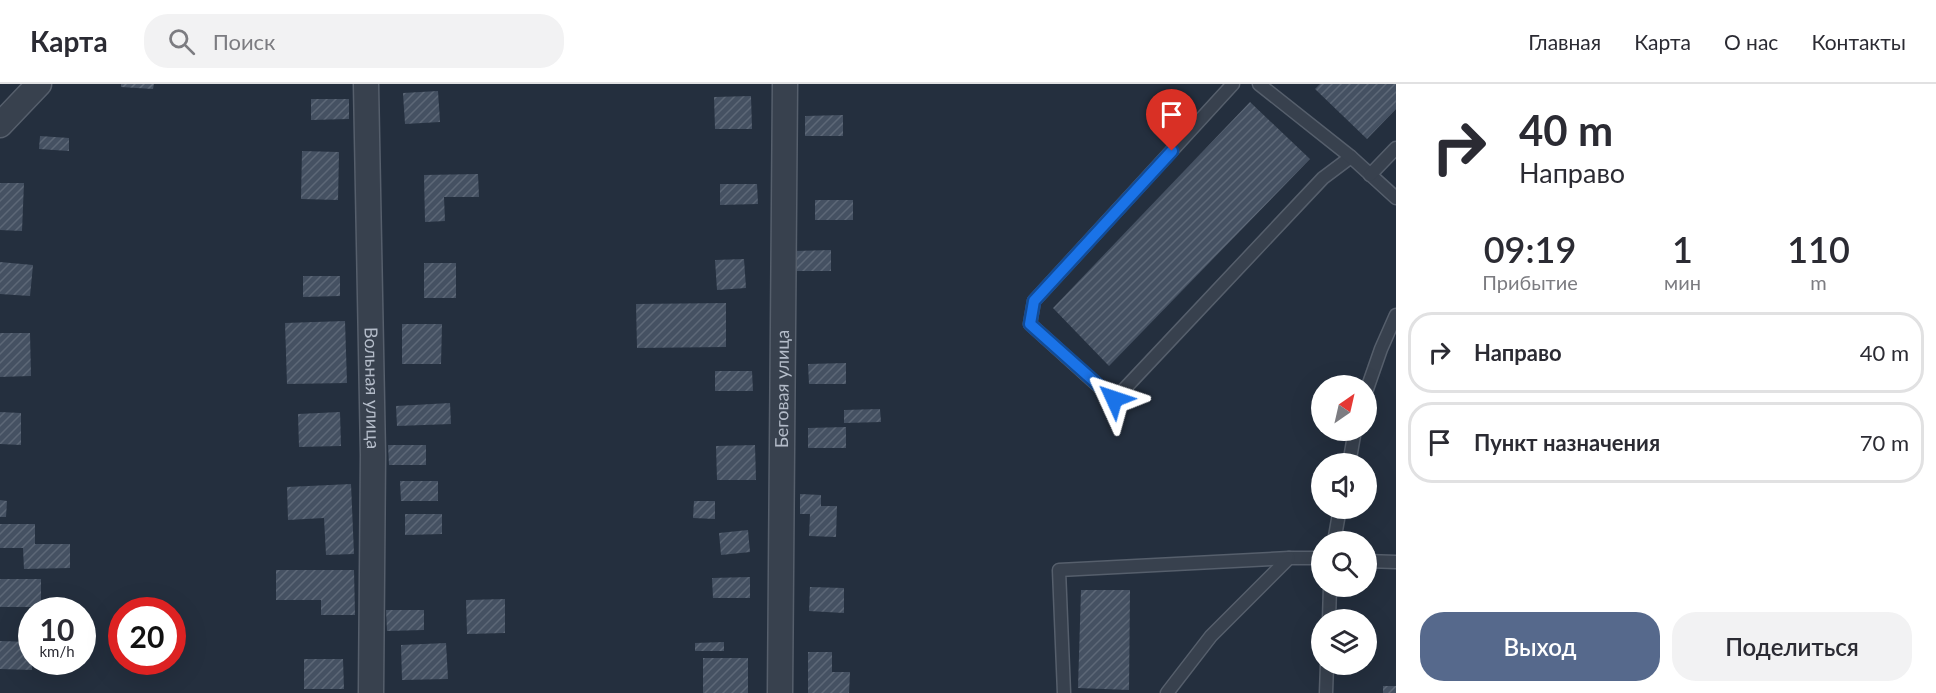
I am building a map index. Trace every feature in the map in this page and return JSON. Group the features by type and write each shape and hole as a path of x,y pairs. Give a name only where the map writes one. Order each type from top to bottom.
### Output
{"street":[{"path":"0,125 39,84"},
{"name":"Вольная улица","path":"366,84 373,455 371,693"},
{"name":"Беговая улица","path":"780,693 785,84"}],"lane":[{"path":"1233,84 1034,301 1030,324 1114,399 1323,178 1351,158"},
{"path":"1259,84 1351,158 1396,198"},
{"path":"1370,175 1396,148"},
{"path":"1372,375 1396,315"},
{"path":"1167,693 1211,636 1289,558"},
{"path":"1064,693 1059,570 1311,558"},
{"path":"1377,561 1396,562"},
{"path":"1326,693 1327,675"}],"building":[{"path":"121,84 154,84 153,89 121,87"},
{"path":"1320,84 1396,84 1396,109 1367,139 1315,89"},
{"path":"438,91 440,122 405,124 403,93"},
{"path":"751,96 752,129 715,129 714,97"},
{"path":"311,99 349,99 349,119 311,120"},
{"path":"1250,102 1310,159 1109,366 1053,308"},
{"path":"843,115 843,136 805,136 805,116"},
{"path":"40,136 69,138 69,151 39,149"},
{"path":"302,151 339,152 338,200 301,199"},
{"path":"478,174 479,197 444,197 445,221 425,222 424,175"},
{"path":"0,183 24,183 22,231 0,230"},
{"path":"720,184 757,184 758,204 720,205"},
{"path":"815,200 853,200 853,220 815,220"},
{"path":"831,250 831,271 793,271 793,251"},
{"path":"744,259 746,288 717,290 715,260"},
{"path":"0,262 33,265 30,296 0,294"},
{"path":"424,263 456,263 456,298 424,298"},
{"path":"303,276 340,276 340,296 303,297"},
{"path":"726,303 726,347 637,348 636,304"},
{"path":"345,321 347,383 287,384 285,323"},
{"path":"402,324 442,324 441,364 402,364"},
{"path":"0,333 30,333 31,376 0,377"},
{"path":"846,363 846,384 809,384 808,364"},
{"path":"715,371 752,371 753,391 715,391"},
{"path":"450,403 451,424 397,426 396,406"},
{"path":"880,409 881,422 844,423 844,410"},
{"path":"0,412 21,413 21,445 0,444"},
{"path":"340,412 341,446 299,447 298,414"},
{"path":"846,427 846,448 808,448 808,428"},
{"path":"388,445 426,445 426,465 389,465"},
{"path":"755,445 756,480 717,480 716,446"},
{"path":"400,481 438,481 438,501 401,501"},
{"path":"351,484 354,554 326,555 324,518 288,520 287,487"},
{"path":"800,494 821,495 821,506 837,506 836,537 809,536 810,514 800,514"},
{"path":"0,500 7,501 6,517 0,517"},
{"path":"694,501 715,501 715,519 693,518"},
{"path":"405,514 442,514 442,534 405,535"},
{"path":"0,524 35,524 35,544 70,544 70,568 24,569 23,548 0,548"},
{"path":"748,530 750,552 721,555 719,533"},
{"path":"276,570 354,570 355,615 321,615 321,600 276,600"},
{"path":"750,577 750,598 713,598 712,578"},
{"path":"0,579 41,579 41,597 18,597 18,607 0,607"},
{"path":"810,587 844,588 844,613 809,611"},
{"path":"1081,590 1130,590 1129,690 1078,688"},
{"path":"505,599 505,633 467,634 466,600"},
{"path":"386,610 424,610 424,630 387,631"},
{"path":"0,641 18,642 18,670 0,669"},
{"path":"724,642 724,651 695,651 695,643"},
{"path":"446,643 448,679 402,680 401,645"},
{"path":"808,652 832,652 832,672 850,672 849,693 808,693"},
{"path":"703,658 748,658 748,693 703,693"},
{"path":"304,659 343,659 344,689 304,689"},
{"path":"1383,686 1396,686 1396,693 1383,693"}],"route":[{"path":"1114,399 1030,324 1034,301 1172,151"}]}
